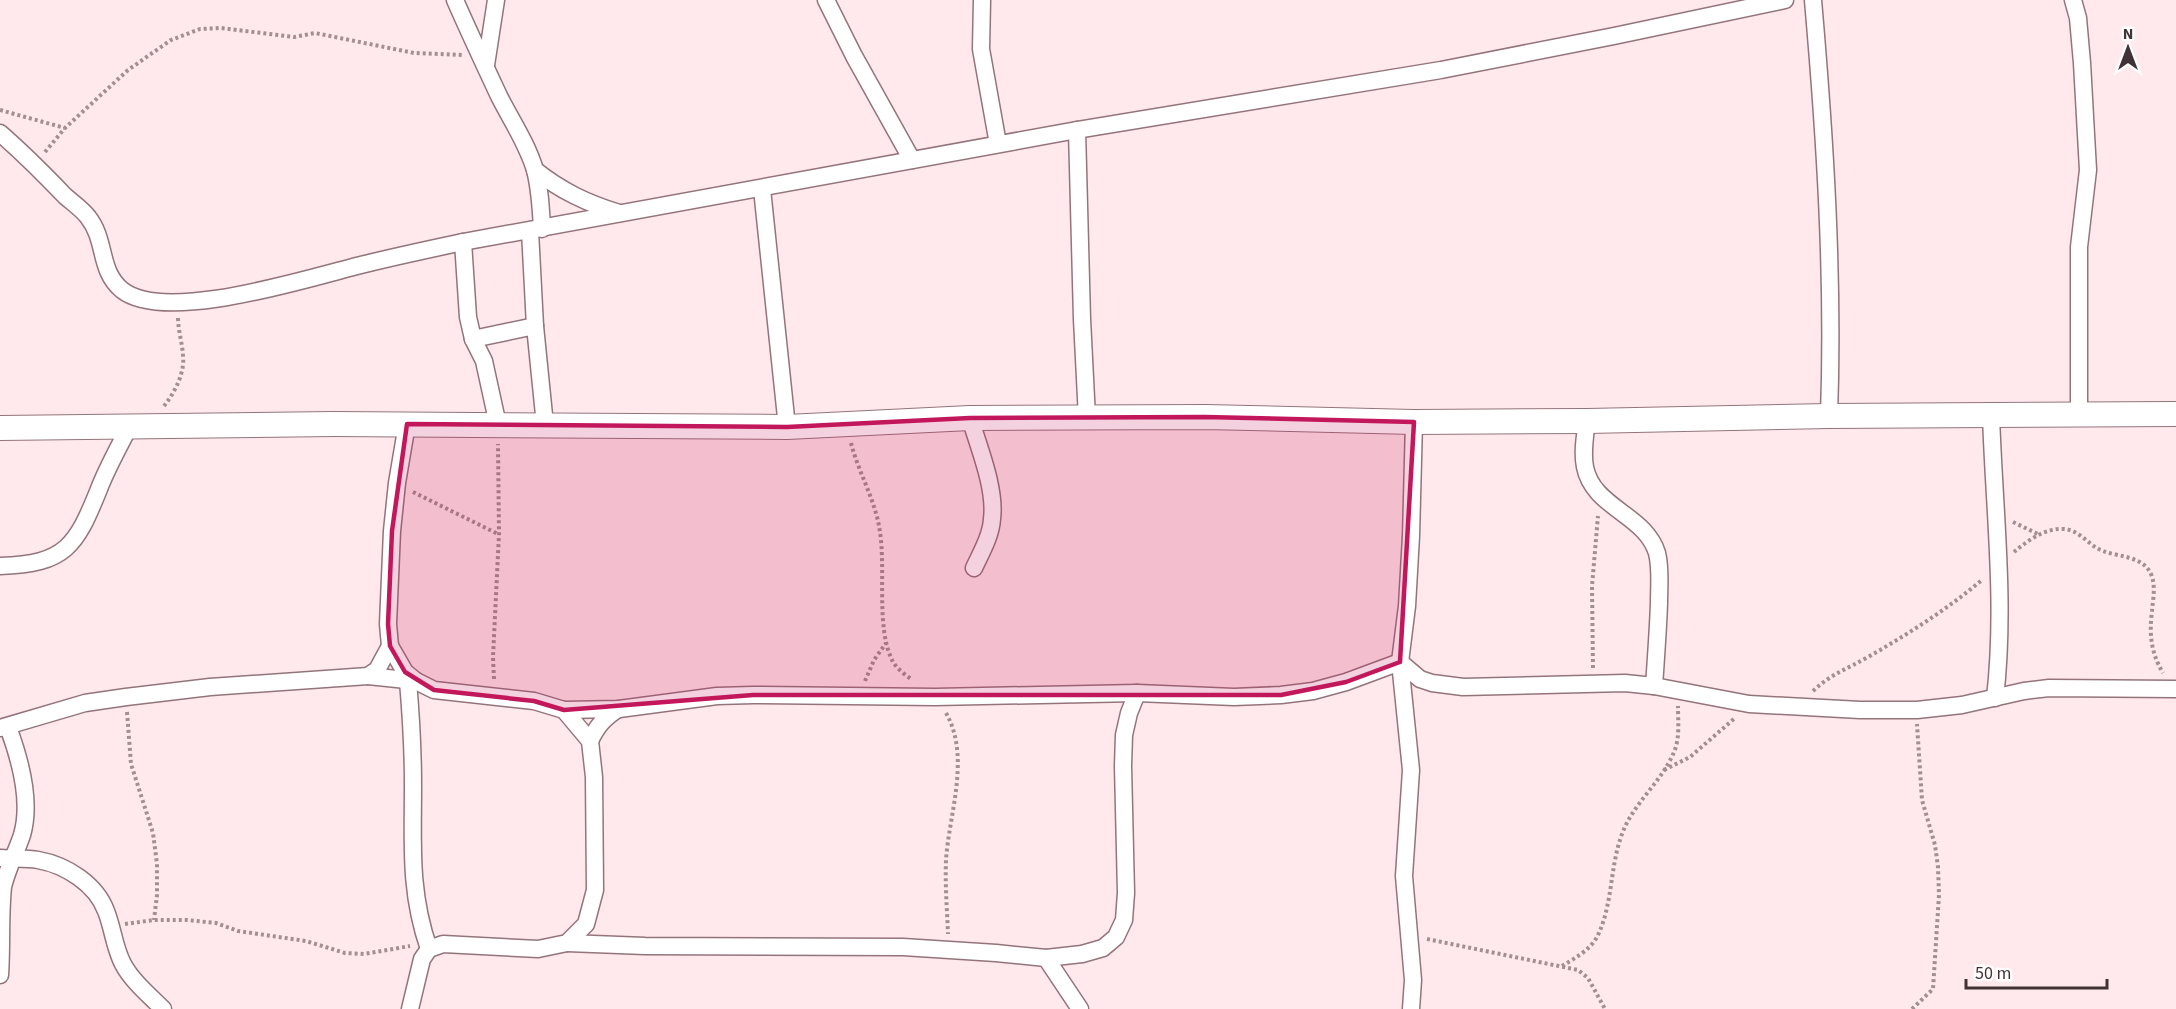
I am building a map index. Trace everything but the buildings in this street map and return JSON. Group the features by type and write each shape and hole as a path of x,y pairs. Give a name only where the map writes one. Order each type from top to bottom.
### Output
{"street":[{"path":"454,0 499,95 525,143 535,170 540,195 536,230 535,326 545,425"},
{"path":"483,60 496,0"},
{"path":"826,0 854,56 912,160"},
{"path":"982,0 981,49 998,144"},
{"path":"0,133 88,218 99,236 108,276 124,291 142,299 190,301 237,296 285,286 364,264 463,243 1077,130 1452,68 1785,0"},
{"path":"1813,0 1830,249 1832,326 1829,416"},
{"path":"2073,0 2078,18 2082,63 2088,171 2079,247 2079,415"},
{"path":"1077,130 1087,418"},
{"path":"535,170 553,185 573,196 622,214"},
{"path":"762,189 787,427"},
{"path":"463,243 468,317 473,339 484,361 498,425"},
{"path":"473,339 535,326"},
{"path":"0,428 407,424 787,427 970,418 1205,417 1414,422 2176,414"},
{"path":"1991,415 2000,564 2000,655 1995,698"},
{"path":"970,418 991,496 993,519 974,568"},
{"path":"1587,421 1584,466 1590,483 1600,495 1636,522 1649,537 1656,552 1660,572 1654,686"},
{"path":"1411,1009 1413,980 1404,876 1411,770 1401,662 1410,559 1414,422"},
{"path":"407,424 397,483 389,570 388,624 390,646 412,681 413,877 416,907 428,945 422,959 410,1009"},
{"path":"0,566 30,565 54,556 74,542 87,521 100,487 139,427"},
{"path":"368,676 377,670 390,646"},
{"path":"1401,662 1420,679 1463,687 1593,683 1654,686 1749,704 1860,710 1917,710 1962,705 2024,691 2049,688 2176,689"},
{"path":"0,975 1,908 6,859 22,834 25,810 23,779 17,750 4,728 85,703 210,687 368,676 412,681 434,690 534,701 564,710 619,709 717,696 935,697 1137,693 1234,697 1313,691 1401,662"},
{"path":"428,945 538,949 567,943 645,946 903,947 1046,958 1082,954 1103,948 1116,937 1124,920 1126,893 1124,735 1137,693"},
{"path":"567,943 586,924 595,890 594,777 590,741 604,718 619,709"},
{"path":"564,710 590,741"},
{"path":"6,859 39,860 66,870 88,883 101,898 115,947 124,967 141,988 163,1009"},
{"path":"1046,958 1080,1009"}],"path":[{"path":"35,165 65,128 128,70 171,40 200,29 221,28 294,37 315,33 414,53 483,60"},
{"path":"0,110 65,128"},
{"path":"139,427 172,396 180,379 184,357 178,315 182,307 190,301"},
{"path":"846,424 856,465 878,523 883,550 886,643 892,662 935,697 948,716 953,731 957,787 946,860 949,950"},
{"path":"494,696 493,657 499,534 498,425"},
{"path":"397,483 499,534"},
{"path":"1593,683 1592,586 1600,495"},
{"path":"1996,513 2039,534"},
{"path":"1797,706 1829,677 1866,659 1957,602 2020,547 2039,534 2065,529 2078,534 2101,551 2128,557 2141,563 2151,574 2154,591 2150,638 2153,655 2176,689"},
{"path":"860,695 873,660 886,643"},
{"path":"1562,966 1581,955 1596,939 1606,916 1623,832 1634,809 1664,770 1675,751 1678,723 1677,690"},
{"path":"126,697 131,764 153,833 157,864 154,920"},
{"path":"1664,770 1690,757 1749,704"},
{"path":"1912,1009 1933,989 1939,895 1935,845 1922,800 1917,710"},
{"path":"110,926 154,920 216,923 238,931 306,941 345,953 364,954 428,945"},
{"path":"1408,935 1578,970 1588,978 1605,1009"}],"highlighted area":[{"path":"1205,417 1414,422 1400,662 1346,682 1281,695 753,695 564,710 534,701 434,690 405,672 390,646 388,624 392,531 407,424 787,427 970,418"}]}
